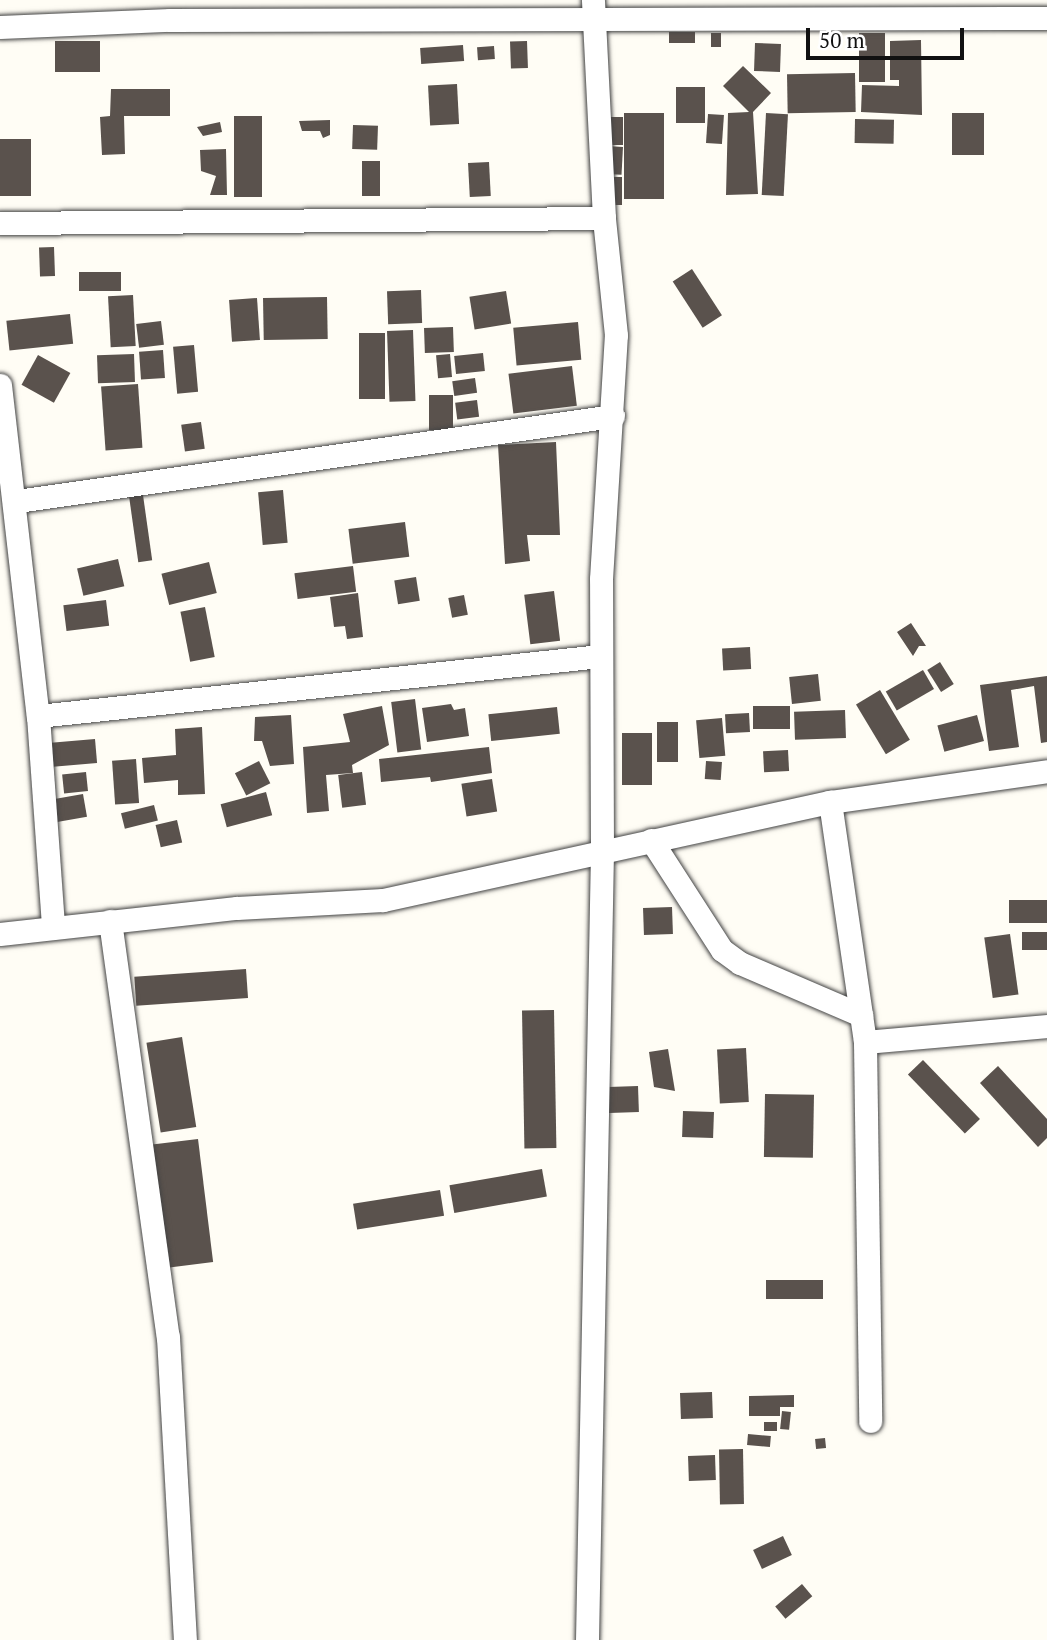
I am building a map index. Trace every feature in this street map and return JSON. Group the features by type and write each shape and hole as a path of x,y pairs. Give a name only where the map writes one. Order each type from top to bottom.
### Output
{"street":[{"path":"0,27 169,10 593,11 879,8 1047,18"},
{"path":"587,1640 602,850 600,656 616,335 604,218 593,11"},
{"path":"0,223 604,218"},
{"path":"0,385 17,501 38,716 52,927"},
{"path":"17,501 613,416"},
{"path":"38,716 600,656"},
{"path":"0,934 237,908 383,900 602,850 830,803 1047,771"},
{"path":"830,803 865,1042 870,1421"},
{"path":"651,840 722,950 740,962 861,1015"},
{"path":"110,921 168,1337 185,1640"},
{"path":"865,1042 1047,1026"}],"building":[{"path":"669,32 695,32 695,43 669,43"},
{"path":"711,33 721,33 721,47 711,47"},
{"path":"859,33 885,33 885,82 859,82"},
{"path":"921,40 922,115 861,112 862,85 899,86 899,80 890,80 890,41"},
{"path":"55,41 100,41 100,72 55,72"},
{"path":"527,41 528,68 511,69 510,42"},
{"path":"755,43 781,44 780,72 754,71"},
{"path":"463,45 464,61 421,64 420,48"},
{"path":"494,46 495,59 478,60 477,47"},
{"path":"743,66 771,93 753,112 758,194 726,195 728,113 749,112 723,86"},
{"path":"855,73 856,112 788,113 787,74"},
{"path":"457,84 459,124 430,125 428,86"},
{"path":"676,87 705,87 705,123 676,123"},
{"path":"111,89 170,89 170,116 124,116 125,154 102,155 100,117 110,116"},
{"path":"624,113 664,113 664,199 624,199"},
{"path":"766,113 788,114 784,196 762,195"},
{"path":"952,113 984,113 984,155 952,155"},
{"path":"708,114 724,115 722,144 706,143"},
{"path":"234,116 262,116 262,197 234,197"},
{"path":"607,117 623,117 623,145 607,145"},
{"path":"855,119 894,120 894,144 855,143"},
{"path":"330,120 330,135 323,138 320,131 302,131 299,121"},
{"path":"220,122 222,132 203,136 197,127"},
{"path":"353,125 378,126 377,150 352,149"},
{"path":"0,139 31,139 31,196 0,196"},
{"path":"606,146 623,147 622,175 605,174"},
{"path":"226,149 227,195 210,195 216,176 201,171 200,150"},
{"path":"362,161 380,161 380,196 362,196"},
{"path":"489,162 491,196 470,197 468,163"},
{"path":"606,177 622,177 622,205 606,205"},
{"path":"54,247 55,276 40,277 39,248"},
{"path":"692,269 722,315 703,328 673,282"},
{"path":"79,272 121,272 121,291 79,291"},
{"path":"421,290 422,323 388,324 387,291"},
{"path":"506,291 511,324 475,329 469,297"},
{"path":"133,295 136,346 111,347 108,296"},
{"path":"327,297 328,339 264,340 263,298"},
{"path":"257,298 260,340 232,342 229,300"},
{"path":"70,314 73,344 9,351 6,321"},
{"path":"161,321 164,345 139,348 136,324"},
{"path":"578,322 581,360 517,366 513,328"},
{"path":"453,327 454,352 425,353 424,328"},
{"path":"413,330 415,401 389,402 387,331"},
{"path":"359,333 385,333 385,399 359,399"},
{"path":"194,345 198,392 177,394 173,347"},
{"path":"163,350 165,378 141,380 139,352"},
{"path":"483,353 485,371 456,374 454,356"},
{"path":"134,354 135,382 98,383 97,355"},
{"path":"450,354 452,377 438,378 436,355"},
{"path":"38,355 70,373 54,403 22,385"},
{"path":"572,366 577,406 513,414 508,374"},
{"path":"475,378 477,393 454,396 452,381"},
{"path":"138,384 142,448 106,450 101,387"},
{"path":"429,395 453,395 453,430 429,430"},
{"path":"477,400 479,417 457,420 455,403"},
{"path":"201,422 205,449 185,452 181,425"},
{"path":"556,442 560,535 527,535 530,561 505,564 498,445"},
{"path":"283,490 288,543 263,545 258,492"},
{"path":"143,495 152,560 138,562 129,497"},
{"path":"405,522 409,557 353,564 348,529"},
{"path":"118,559 124,586 83,596 77,568"},
{"path":"209,562 217,593 169,605 161,574"},
{"path":"353,566 356,592 298,599 294,573"},
{"path":"416,577 420,601 398,604 394,580"},
{"path":"554,591 560,641 530,644 524,595"},
{"path":"358,593 363,637 347,639 345,626 334,627 330,597"},
{"path":"464,595 468,615 452,618 448,598"},
{"path":"106,600 109,626 66,631 63,605"},
{"path":"205,607 215,657 190,662 180,612"},
{"path":"911,623 926,646 919,646 913,656 897,632"},
{"path":"750,647 751,669 723,670 722,648"},
{"path":"940,662 954,684 941,692 927,670"},
{"path":"923,670 934,689 897,711 886,692"},
{"path":"818,674 821,701 792,704 789,677"},
{"path":"1047,676 1047,742 1041,743 1034,686 1011,690 1019,747 989,751 980,685"},
{"path":"880,690 910,740 886,754 856,704"},
{"path":"415,699 421,750 397,753 391,702"},
{"path":"451,704 454,710 465,708 469,736 427,742 422,708"},
{"path":"382,706 389,745 352,765 353,773 326,775 329,811 307,813 303,747 350,742 343,714"},
{"path":"753,706 790,706 790,729 753,729"},
{"path":"557,707 560,734 491,741 488,714"},
{"path":"845,710 846,738 795,740 794,712"},
{"path":"749,713 750,732 726,733 725,714"},
{"path":"291,715 294,764 270,766 262,741 254,741 255,717"},
{"path":"977,715 984,741 944,752 937,726"},
{"path":"722,718 725,756 699,758 696,720"},
{"path":"657,722 678,722 678,762 657,762"},
{"path":"202,727 205,794 178,795 178,780 144,783 142,758 176,755 175,729"},
{"path":"622,733 652,733 652,785 622,785"},
{"path":"95,739 97,763 50,767 48,743"},
{"path":"489,747 492,773 431,782 430,777 381,782 379,759"},
{"path":"788,750 789,771 764,772 763,751"},
{"path":"136,759 139,803 115,805 112,761"},
{"path":"259,761 270,783 246,796 235,773"},
{"path":"706,761 722,762 721,780 705,779"},
{"path":"86,772 88,791 64,793 62,775"},
{"path":"362,772 366,805 342,808 338,775"},
{"path":"492,779 497,812 467,816 461,784"},
{"path":"266,792 272,815 227,827 221,804"},
{"path":"83,794 87,817 52,823 48,800"},
{"path":"154,805 158,821 125,829 121,813"},
{"path":"177,820 182,842 161,847 156,825"},
{"path":"1009,900 1047,900 1047,923 1009,923"},
{"path":"672,907 673,934 644,935 643,908"},
{"path":"1022,932 1047,932 1047,950 1022,950"},
{"path":"1010,934 1018,994 993,998 984,938"},
{"path":"246,969 248,998 136,1006 134,977"},
{"path":"554,1010 556,1148 524,1149 522,1011"},
{"path":"182,1037 196,1127 161,1133 146,1043"},
{"path":"746,1048 749,1102 720,1103 717,1050"},
{"path":"668,1049 675,1091 654,1087 649,1052"},
{"path":"923,1060 980,1119 965,1134 908,1075"},
{"path":"998,1066 1047,1119 1047,1138 1038,1147 980,1083"},
{"path":"638,1086 639,1112 602,1113 601,1087"},
{"path":"765,1094 814,1095 813,1158 764,1157"},
{"path":"683,1111 714,1112 713,1138 682,1137"},
{"path":"198,1139 213,1262 167,1268 152,1145"},
{"path":"542,1169 547,1197 454,1213 449,1185"},
{"path":"440,1190 444,1216 357,1229 353,1204"},
{"path":"766,1280 823,1280 823,1299 766,1299"},
{"path":"712,1392 713,1418 681,1419 680,1393"},
{"path":"794,1395 794,1407 780,1407 780,1416 749,1416 749,1396"},
{"path":"782,1411 791,1412 789,1430 780,1429"},
{"path":"764,1422 777,1422 777,1431 764,1431"},
{"path":"748,1434 771,1436 770,1447 747,1445"},
{"path":"825,1438 826,1448 816,1449 815,1439"},
{"path":"719,1449 743,1449 744,1504 720,1504"},
{"path":"715,1455 716,1480 689,1481 688,1456"},
{"path":"783,1536 792,1555 762,1569 753,1550"},
{"path":"802,1584 812,1596 785,1619 775,1606"}]}
